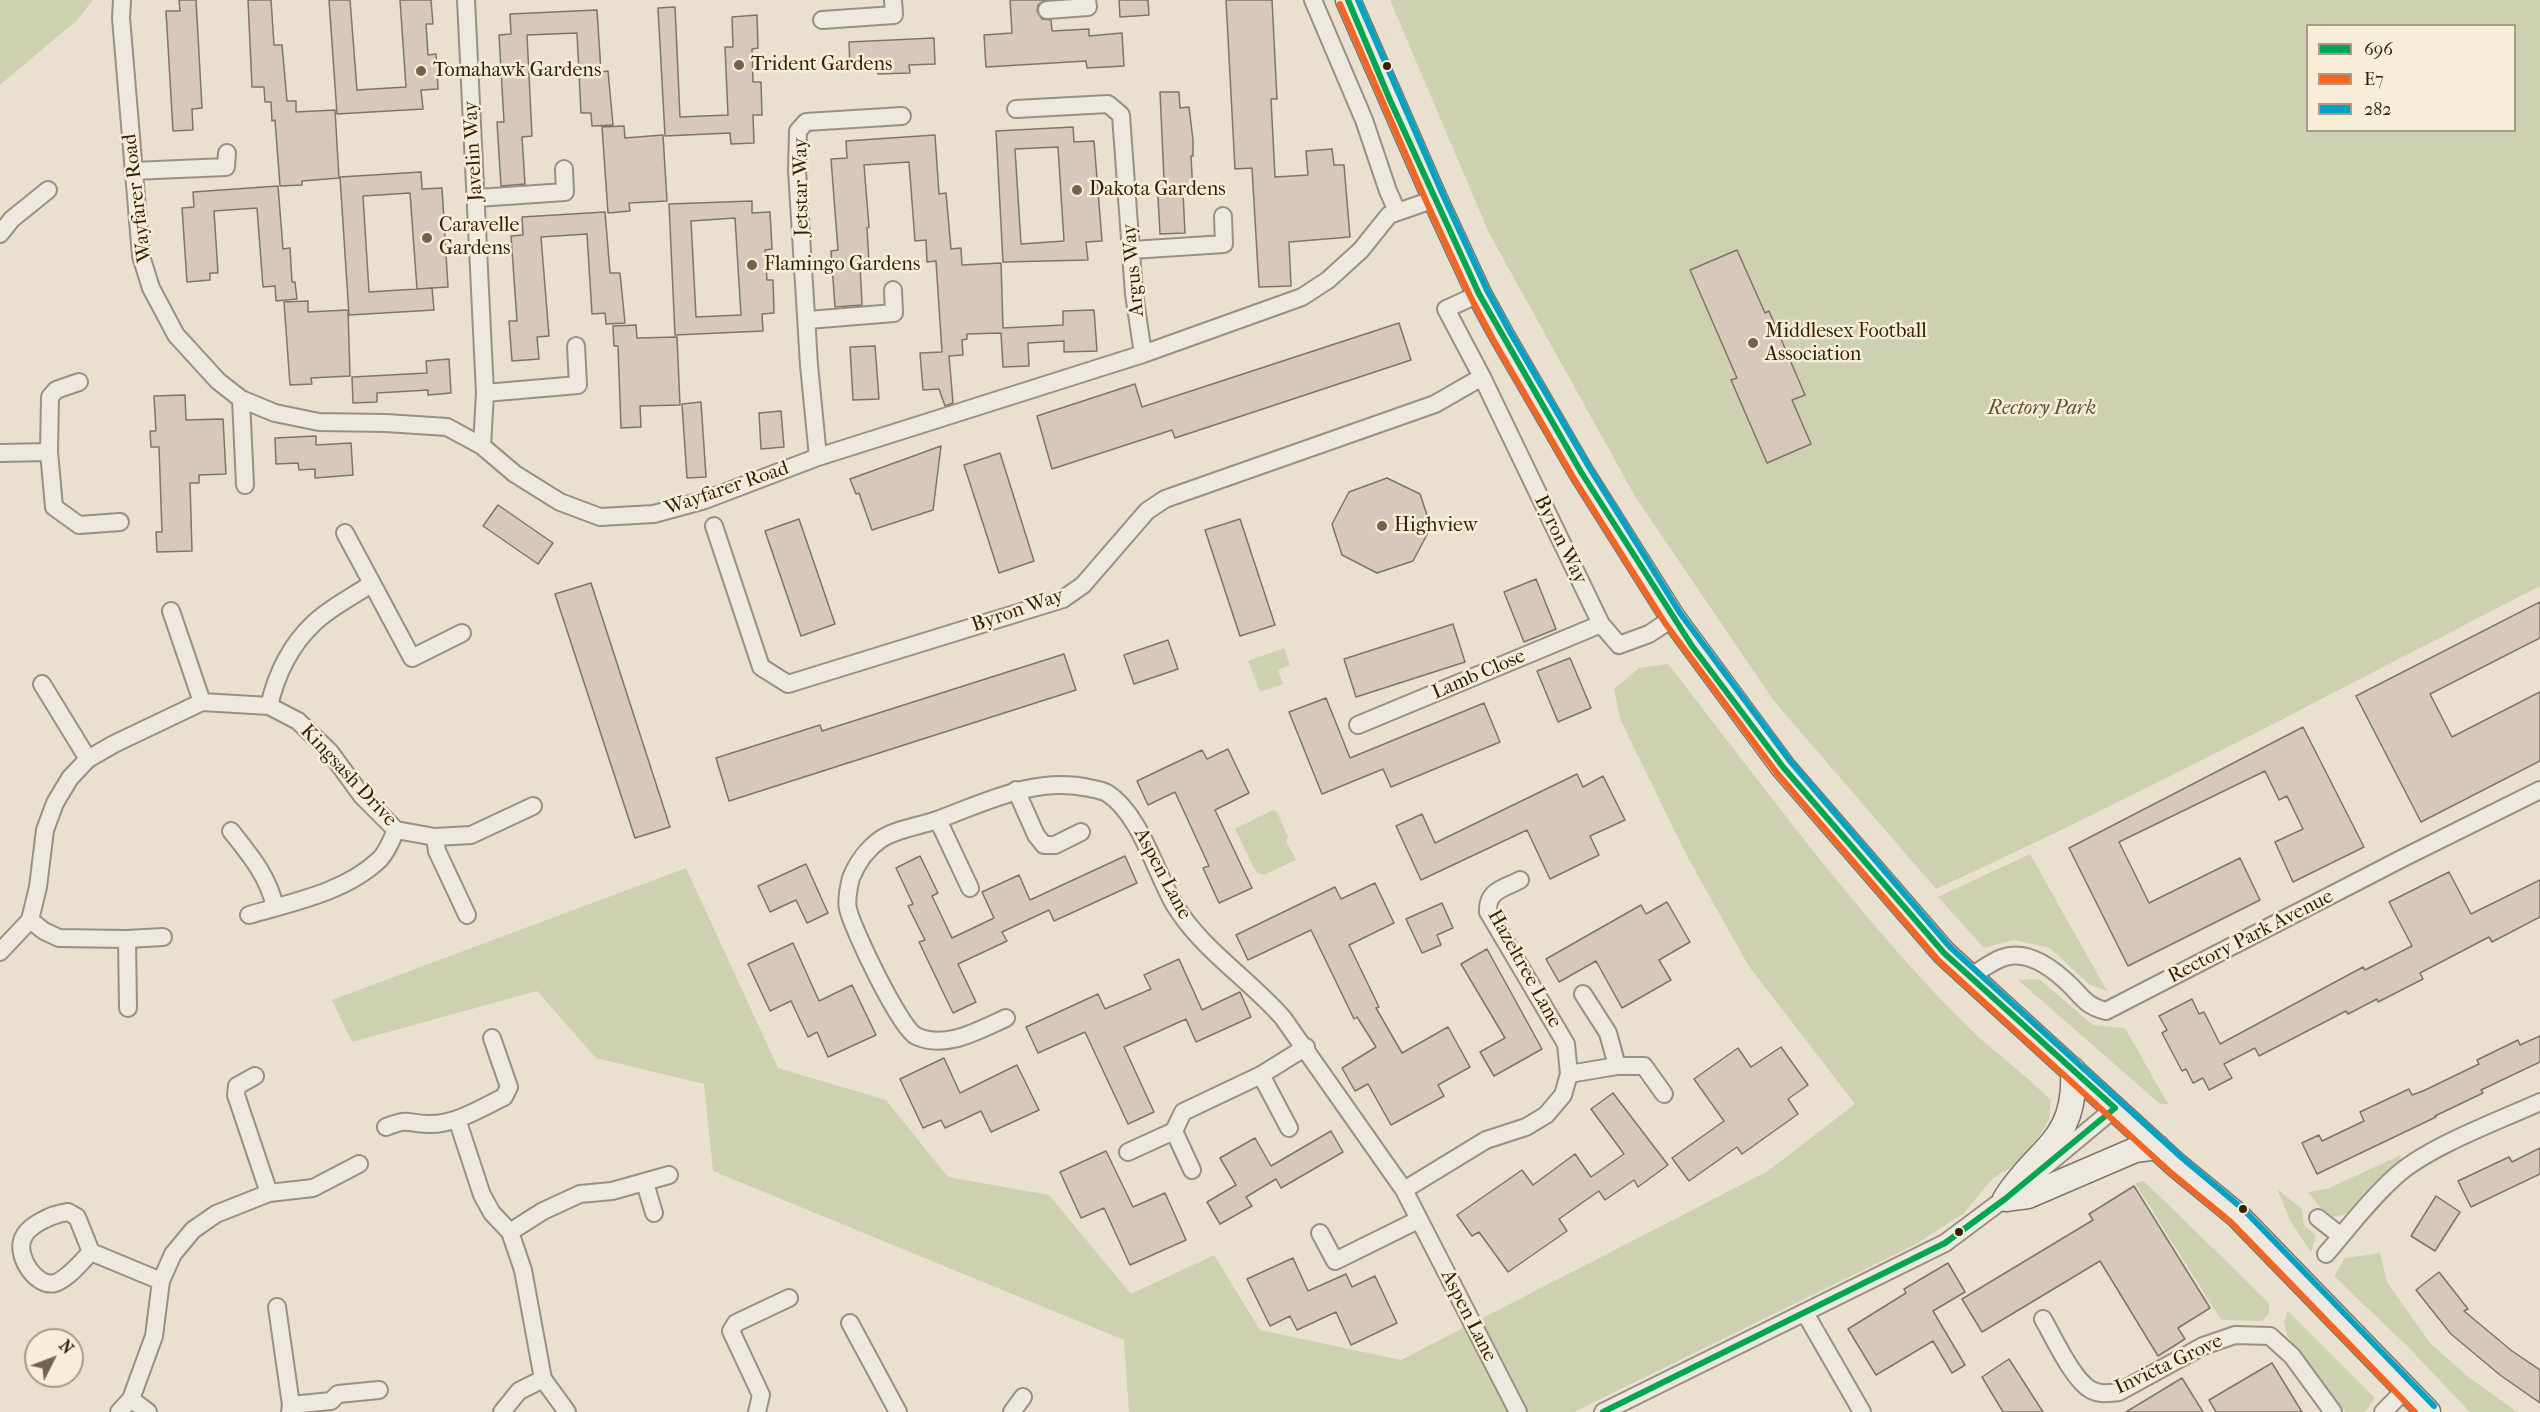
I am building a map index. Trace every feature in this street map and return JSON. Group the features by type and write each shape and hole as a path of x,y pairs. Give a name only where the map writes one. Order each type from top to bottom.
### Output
{"main road":[{"path":"1348,0 1479,294 1581,472 1673,618 1783,767 1944,953 2157,1147 2237,1215 2428,1412"},
{"path":"2005,1199 2016,1181 2046,1153 2061,1132 2069,1116 2073,1070"},
{"path":"2005,1199 2028,1196 2135,1150 2157,1147"}],"street":[{"name":"Wayfarer Road","path":"122,0 121,18 141,256 151,288 176,335 218,381 241,399 275,413 319,422 447,427 482,446 515,474 560,502 600,517 654,514 695,503 818,457 1143,354 1302,297 1328,280 1361,250 1383,221 1397,211 1435,199"},
{"name":"Javelin Way","path":"466,0 477,198 484,393 482,446"},
{"path":"822,20 894,15 893,0"},
{"path":"1047,10 1088,7 1088,0"},
{"path":"1313,0 1364,120 1397,211"},
{"name":"Argus Way","path":"1016,109 1108,104 1121,115 1134,294 1143,354"},
{"name":"Jetstar Way","path":"818,457 809,365 797,170 798,131 806,122 902,116"},
{"path":"133,171 226,166 227,153"},
{"path":"477,198 565,192 564,169"},
{"path":"0,234 12,219 48,190"},
{"path":"1132,250 1224,244 1223,216"},
{"path":"808,320 894,313 893,290"},
{"name":"Byron Way","path":"1479,294 1446,309 1482,377 1601,624 1619,645 1649,634 1673,618"},
{"path":"484,393 578,385 576,346"},
{"name":"Byron Way","path":"714,526 761,667 789,684 1063,599 1083,585 1147,511 1166,499 1435,404 1482,377"},
{"path":"79,382 56,390 50,397 49,452 52,502 58,512 79,525 120,522"},
{"path":"241,399 245,485"},
{"path":"0,453 49,452"},
{"path":"345,533 412,658 462,633"},
{"path":"269,706 275,680 292,650 313,624 371,584"},
{"path":"171,611 202,702"},
{"name":"Lamb Close","path":"1358,725 1601,624"},
{"path":"42,684 88,759"},
{"name":"Kingsash Drive","path":"0,952 30,920 38,887 45,830 55,803 70,778 88,759 114,744 202,702 269,706 298,721 322,744 362,796 396,830 435,837 471,835 533,806"},
{"name":"Aspen Lane","path":"1006,1018 963,1037 942,1041 915,1035 898,1017 847,907 851,879 863,856 882,838 938,820 1016,790 1071,784 1106,792 1133,820 1174,903 1186,922 1199,937 1263,995 1306,1047 1404,1190 1518,1412"},
{"path":"1016,790 1035,835 1044,845 1055,845 1081,832"},
{"name":"Rectory Park Avenue","path":"1969,977 2002,957 2019,955 2038,961 2061,976 2092,1007 2106,1011 2540,790"},
{"path":"938,820 970,888"},
{"path":"249,915 315,895 352,879 382,858 396,830"},
{"path":"231,831 262,871 272,891 275,907"},
{"path":"435,837 437,851 467,915"},
{"name":"Hazeltree Lane","path":"1404,1190 1486,1140 1526,1127 1546,1115 1563,1095 1569,1074 1566,1044 1488,912 1491,894 1520,880"},
{"path":"30,920 44,931 59,938 163,937"},
{"path":"128,939 128,1008"},
{"name":"Hazeltree Lane","path":"1583,994 1608,1032 1617,1066"},
{"path":"386,1127 402,1121 411,1120 428,1124 457,1119 504,1096 509,1087 492,1038"},
{"path":"1128,1152 1174,1131 1183,1112 1261,1075 1306,1047"},
{"path":"1569,1074 1617,1066 1644,1066 1664,1094"},
{"path":"1261,1075 1289,1128"},
{"path":"255,1076 237,1086 236,1095 269,1193"},
{"path":"2326,1254 2367,1203 2398,1173 2435,1151 2540,1102"},
{"path":"1603,1412 1945,1243 2005,1199 2115,1108"},
{"path":"457,1119 482,1196 492,1213 510,1232 523,1270 543,1379 567,1412"},
{"path":"1174,1131 1192,1170"},
{"path":"119,1412 131,1399 154,1336 161,1281 173,1254 193,1230 216,1214 269,1193 313,1188 359,1164"},
{"path":"510,1232 543,1211 580,1194 612,1191 669,1175"},
{"path":"645,1183 654,1213"},
{"path":"91,1252 63,1279 54,1283 44,1283 33,1275 21,1246 24,1235 36,1226 56,1214 68,1212 77,1217 91,1252 161,1281"},
{"path":"2318,1218 2341,1236"},
{"path":"1320,1233 1335,1261 1418,1220"},
{"path":"758,1412 761,1395 732,1331 736,1323 789,1298"},
{"path":"277,1307 290,1409 331,1401 338,1394 379,1390"},
{"path":"1805,1313 1862,1412"},
{"name":"Invicta Grove","path":"2043,1319 2081,1382 2092,1390 2104,1394 2119,1392 2203,1346 2235,1335 2270,1336 2292,1356 2333,1412"},
{"path":"850,1323 898,1412"},
{"path":"502,1412 519,1391 543,1379"},
{"path":"2383,1412 2406,1389"},
{"path":"1012,1412 1023,1396"},
{"path":"131,1399 148,1412"}],"green space":[{"path":"0,0 93,0 77,20 0,85"},
{"name":"Rectory Park","path":"1390,0 2540,0 2540,586 2164,779 1936,889 1774,701 1636,498 1489,233"},
{"path":"1284,648 1290,665 1278,670 1283,684 1260,692 1248,661"},
{"path":"1668,664 1809,845 1882,934 1970,1029 2051,1100 2049,1120 2026,1159 1993,1178 1963,1214 1916,1244 1574,1412 1529,1412 1511,1397 1510,1412 1129,1412 1124,1340 713,1171 704,1084 596,1058 537,991 352,1042 332,1000 686,868 778,1068 886,1100 948,1177 1049,1195 1131,1294 1214,1255 1260,1330 1401,1360 1768,1171 1855,1104 1748,965 1687,856 1620,719 1614,689 1639,668"},
{"path":"1273,810 1277,812 1288,837 1286,841 1296,860 1264,875 1256,872 1235,829"},
{"path":"2030,854 2107,991 2090,985 2050,948 2014,940 1984,948 1938,897"},
{"path":"2039,979 2093,1025 2125,1028 2168,1104 2160,1104 2018,980"},
{"path":"2401,1155 2399,1161 2372,1184 2346,1214 2333,1217 2320,1207 2308,1192 2327,1189"},
{"path":"2144,1181 2269,1303 2269,1313 2262,1321 2221,1320 2135,1183"},
{"path":"2277,1189 2302,1209 2304,1225 2316,1236 2311,1252 2291,1222"},
{"path":"2380,1253 2387,1282 2430,1343 2467,1376 2517,1412 2470,1412 2408,1347 2334,1276 2345,1258"},
{"path":"2288,1311 2375,1398 2365,1412 2346,1412 2288,1337 2284,1322"}],"building":[{"path":"179,0 196,0 202,108 192,109 193,130 173,131 166,11 180,11"},
{"path":"248,0 271,0 274,45 282,45 287,101 296,101 296,112 335,110 339,178 302,181 302,185 280,186 275,120 272,121 271,102 265,102 264,87 252,87"},
{"name":"Tomahawk Gardens","path":"329,0 350,0 357,90 406,87 400,0 431,0 433,24 426,24 428,55 436,54 438,89 421,90 423,109 337,114"},
{"path":"1010,0 1045,0 1038,5 1037,11 1042,19 1051,20 1052,31 1089,29 1089,36 1122,33 1124,66 1087,68 1086,61 986,67 984,35 1012,33"},
{"path":"1119,0 1148,0 1149,15 1120,17"},
{"path":"1226,0 1272,0 1277,99 1271,99 1275,177 1308,175 1306,151 1332,149 1334,165 1344,165 1350,237 1289,242 1291,286 1259,287 1252,168 1235,169"},
{"name":"Trident Gardens","path":"675,7 680,117 728,115 725,47 733,47 732,17 757,15 758,48 752,49 753,82 761,82 762,115 753,115 754,143 731,144 730,133 665,136 658,8"},
{"path":"597,10 601,72 608,71 613,125 592,126 591,113 581,113 577,33 527,35 532,136 522,137 525,184 501,186 497,122 504,122 499,35 511,34 510,14"},
{"path":"934,38 935,64 909,65 910,73 878,74 878,66 850,68 849,42"},
{"path":"1160,92 1179,92 1180,108 1189,107 1193,140 1193,156 1191,156 1193,193 1183,193 1185,233 1160,234 1157,180 1164,179"},
{"path":"624,126 625,138 663,135 667,201 629,203 630,211 608,213 602,127"},
{"name":"Dakota Gardens","path":"1073,127 1074,142 1094,141 1102,241 1086,242 1088,260 1003,262 996,131","holes":["1058,147 1064,241 1021,244 1015,149"]},
{"path":"935,135 939,194 946,193 951,249 961,248 962,265 1001,263 1003,328 1063,325 1063,311 1094,310 1097,351 1064,352 1064,341 1028,343 1029,366 1003,367 1001,333 967,334 967,339 962,340 963,355 949,356 953,403 945,406 939,389 923,390 920,353 942,352 936,261 927,262 926,240 915,241 909,162 864,165 869,227 867,228 869,263 860,264 862,305 835,307 831,251 838,250 831,159 847,158 846,141"},
{"name":"Caravelle Gardens","path":"421,172 422,189 442,188 448,287 432,288 434,310 349,315 340,177","holes":["410,193 417,289 369,292 363,196"]},
{"path":"278,186 283,249 290,248 292,282 295,282 297,299 276,301 275,286 263,287 257,208 214,211 218,273 210,273 210,280 187,282 182,208 194,207 193,192"},
{"name":"Flamingo Gardens","path":"752,201 752,213 770,212 772,249 765,250 767,280 773,280 774,313 762,314 763,331 675,335 669,204","holes":["735,218 741,315 696,317 691,221"]},
{"path":"605,212 610,273 620,273 625,323 606,324 605,313 592,314 587,234 541,237 549,336 537,337 539,359 512,361 509,321 517,321 511,236 523,235 522,217"},
{"name":"Middlesex Football Association","path":"1737,250 1765,313 1769,311 1805,395 1792,400 1811,444 1767,463 1731,380 1737,378 1690,270"},
{"path":"308,301 308,312 348,310 350,376 311,378 312,384 290,385 284,302"},
{"path":"1399,323 1411,360 1175,438 1172,430 1052,469 1037,416 1135,384 1142,407"},
{"path":"636,325 637,338 677,337 680,405 640,406 641,427 621,428 618,346 614,346 613,326"},
{"path":"875,346 879,399 853,400 850,347"},
{"path":"449,359 451,393 428,395 428,390 377,393 377,402 353,403 352,377 427,373 426,361"},
{"path":"185,395 186,420 223,419 226,474 199,475 199,483 190,483 192,551 157,552 156,532 162,532 159,447 151,447 150,431 156,431 154,396"},
{"path":"701,402 706,477 687,478 682,404"},
{"path":"781,411 784,447 761,449 759,413"},
{"path":"316,436 316,445 351,443 353,475 315,478 315,469 299,470 298,463 276,464 275,438"},
{"path":"941,446 933,510 872,530 859,493 856,494 850,479"},
{"path":"1000,453 1034,561 999,573 964,465"},
{"name":"Highview","path":"1387,478 1420,494 1431,527 1413,561 1377,573 1342,555 1332,524 1349,492"},
{"path":"498,505 553,543 538,564 483,526"},
{"path":"799,519 835,624 801,636 765,531"},
{"path":"1240,519 1275,625 1240,636 1205,530"},
{"path":"1536,579 1556,629 1524,642 1504,592"},
{"path":"591,583 670,827 635,838 555,594"},
{"path":"2540,602 2540,638 2430,694 2452,737 2540,692 2540,761 2421,822 2356,696"},
{"path":"1453,624 1465,662 1356,697 1344,659"},
{"path":"1168,640 1178,669 1134,684 1124,655"},
{"path":"1064,654 1076,690 729,801 716,758 820,725 822,731"},
{"path":"1570,658 1591,708 1558,722 1537,671"},
{"path":"1326,698 1350,758 1484,703 1500,742 1391,787 1383,769 1322,794 1289,712"},
{"path":"2303,727 2364,847 2293,882 2275,842 2303,829 2287,796 2279,800 2265,771 2119,842 2149,903 2240,858 2260,900 2128,966 2069,848"},
{"path":"1228,749 1249,793 1215,810 1252,888 1219,903 1203,868 1209,866 1175,792 1148,805 1137,781 1202,750 1207,759"},
{"path":"1577,774 1583,787 1603,776 1625,820 1590,836 1599,855 1550,879 1527,830 1421,880 1396,826 1422,814 1435,843"},
{"path":"920,856 938,893 932,896 952,938 994,918 982,892 1019,875 1030,900 1125,856 1137,883 1054,921 1049,910 1002,932 1007,941 958,964 976,1002 953,1013 919,942 925,940 908,906 913,904 896,868"},
{"path":"806,864 828,913 807,923 796,900 770,912 758,886"},
{"path":"2449,872 2471,914 2540,880 2540,917 2492,942 2489,937 2420,973 2423,979 2378,1002 2377,999 2348,1014 2346,1011 2259,1056 2255,1048 2224,1064 2232,1078 2209,1090 2203,1078 2193,1083 2186,1069 2182,1071 2162,1033 2167,1030 2159,1016 2192,999 2199,1014 2204,1012 2220,1044 2363,967 2365,970 2412,946 2389,902"},
{"path":"1375,883 1394,923 1349,945 1379,1007 1376,1008 1402,1053 1448,1027 1470,1067 1438,1085 1444,1096 1391,1125 1368,1084 1355,1091 1342,1068 1376,1047 1357,1017 1354,1019 1311,930 1248,960 1236,935 1335,887 1341,899"},
{"path":"1667,902 1690,942 1659,960 1671,980 1622,1008 1596,961 1559,982 1546,959 1641,905 1646,914"},
{"path":"1442,903 1453,928 1437,935 1441,945 1422,953 1406,919"},
{"path":"793,943 819,1001 852,985 876,1035 828,1057 817,1032 808,1037 791,1001 770,1011 748,964"},
{"path":"1487,949 1542,1049 1494,1076 1480,1052 1505,1038 1461,964"},
{"path":"1179,959 1202,1010 1240,992 1251,1017 1196,1042 1186,1019 1124,1047 1154,1112 1128,1124 1085,1032 1038,1053 1026,1027 1098,994 1105,1009 1151,989 1144,975"},
{"path":"2540,1036 2540,1062 2481,1090 2483,1093 2436,1117 2317,1174 2302,1143 2319,1135 2322,1141 2364,1121 2360,1112 2409,1089 2412,1095 2423,1091 2479,1064 2477,1060 2518,1040 2520,1045"},
{"path":"1781,1047 1808,1085 1788,1099 1798,1114 1742,1154 1737,1147 1689,1181 1672,1158 1724,1121 1694,1079 1738,1048 1751,1067"},
{"path":"944,1058 960,1093 1017,1065 1039,1110 991,1132 981,1111 945,1128 941,1120 923,1128 900,1079"},
{"path":"1613,1093 1668,1165 1638,1187 1634,1180 1605,1200 1599,1191 1559,1219 1567,1231 1508,1272 1479,1232 1472,1236 1457,1215 1522,1170 1533,1185 1575,1154 1591,1177 1624,1154 1591,1109"},
{"path":"1331,1131 1343,1152 1281,1188 1276,1179 1246,1197 1252,1206 1220,1224 1207,1202 1236,1185 1220,1158 1255,1138 1271,1166"},
{"path":"2540,1148 2540,1174 2471,1207 2458,1181 2509,1157 2512,1162"},
{"path":"1106,1151 1133,1207 1165,1193 1186,1240 1130,1265 1104,1208 1081,1218 1060,1172"},
{"path":"2134,1186 2210,1308 2178,1328 2185,1339 2158,1356 2100,1261 1982,1332 1962,1299 2093,1220 2089,1214"},
{"path":"2436,1196 2460,1212 2435,1251 2411,1236"},
{"path":"1293,1258 1308,1291 1346,1274 1352,1287 1375,1276 1397,1323 1351,1345 1336,1312 1297,1330 1290,1316 1270,1326 1247,1279"},
{"path":"1948,1263 1965,1292 1933,1311 1965,1365 1952,1373 1933,1341 1876,1375 1848,1329 1906,1293 1904,1289"},
{"path":"2439,1272 2468,1309 2464,1311 2512,1351 2540,1370 2540,1403 2500,1375 2451,1334 2416,1290"},
{"path":"2009,1359 2043,1412 2003,1412 1982,1377"},
{"path":"2272,1363 2302,1412 2216,1412 2209,1400"},
{"path":"2182,1378 2203,1412 2126,1412"}],"transit line":[{"name":"696","path":"1348,0 1390,100 1479,294 1581,472 1692,646 1783,767 1944,953 2115,1108"},
{"name":"282","path":"1358,0 1443,195 1487,290 1510,332 1589,467 1680,613 1790,761 1950,947 2181,1157 2243,1209 2434,1406"},
{"name":"E7","path":"1340,4 1427,203 1471,298 1494,341 1573,477 1665,623 1776,772 1938,960 2169,1171 2231,1222 2415,1412"},
{"name":"696","path":"1603,1412 1945,1243 2005,1199 2115,1108"}],"place":[{"name":"Trident Gardens","path":"739,65"},
{"name":"Tomahawk Gardens","path":"421,71"},
{"name":"Dakota Gardens","path":"1077,190"},
{"name":"Caravelle Gardens","path":"427,238"},
{"name":"Flamingo Gardens","path":"752,265"},
{"name":"Middlesex Football Association","path":"1753,343"},
{"name":"Highview","path":"1382,526"}]}
